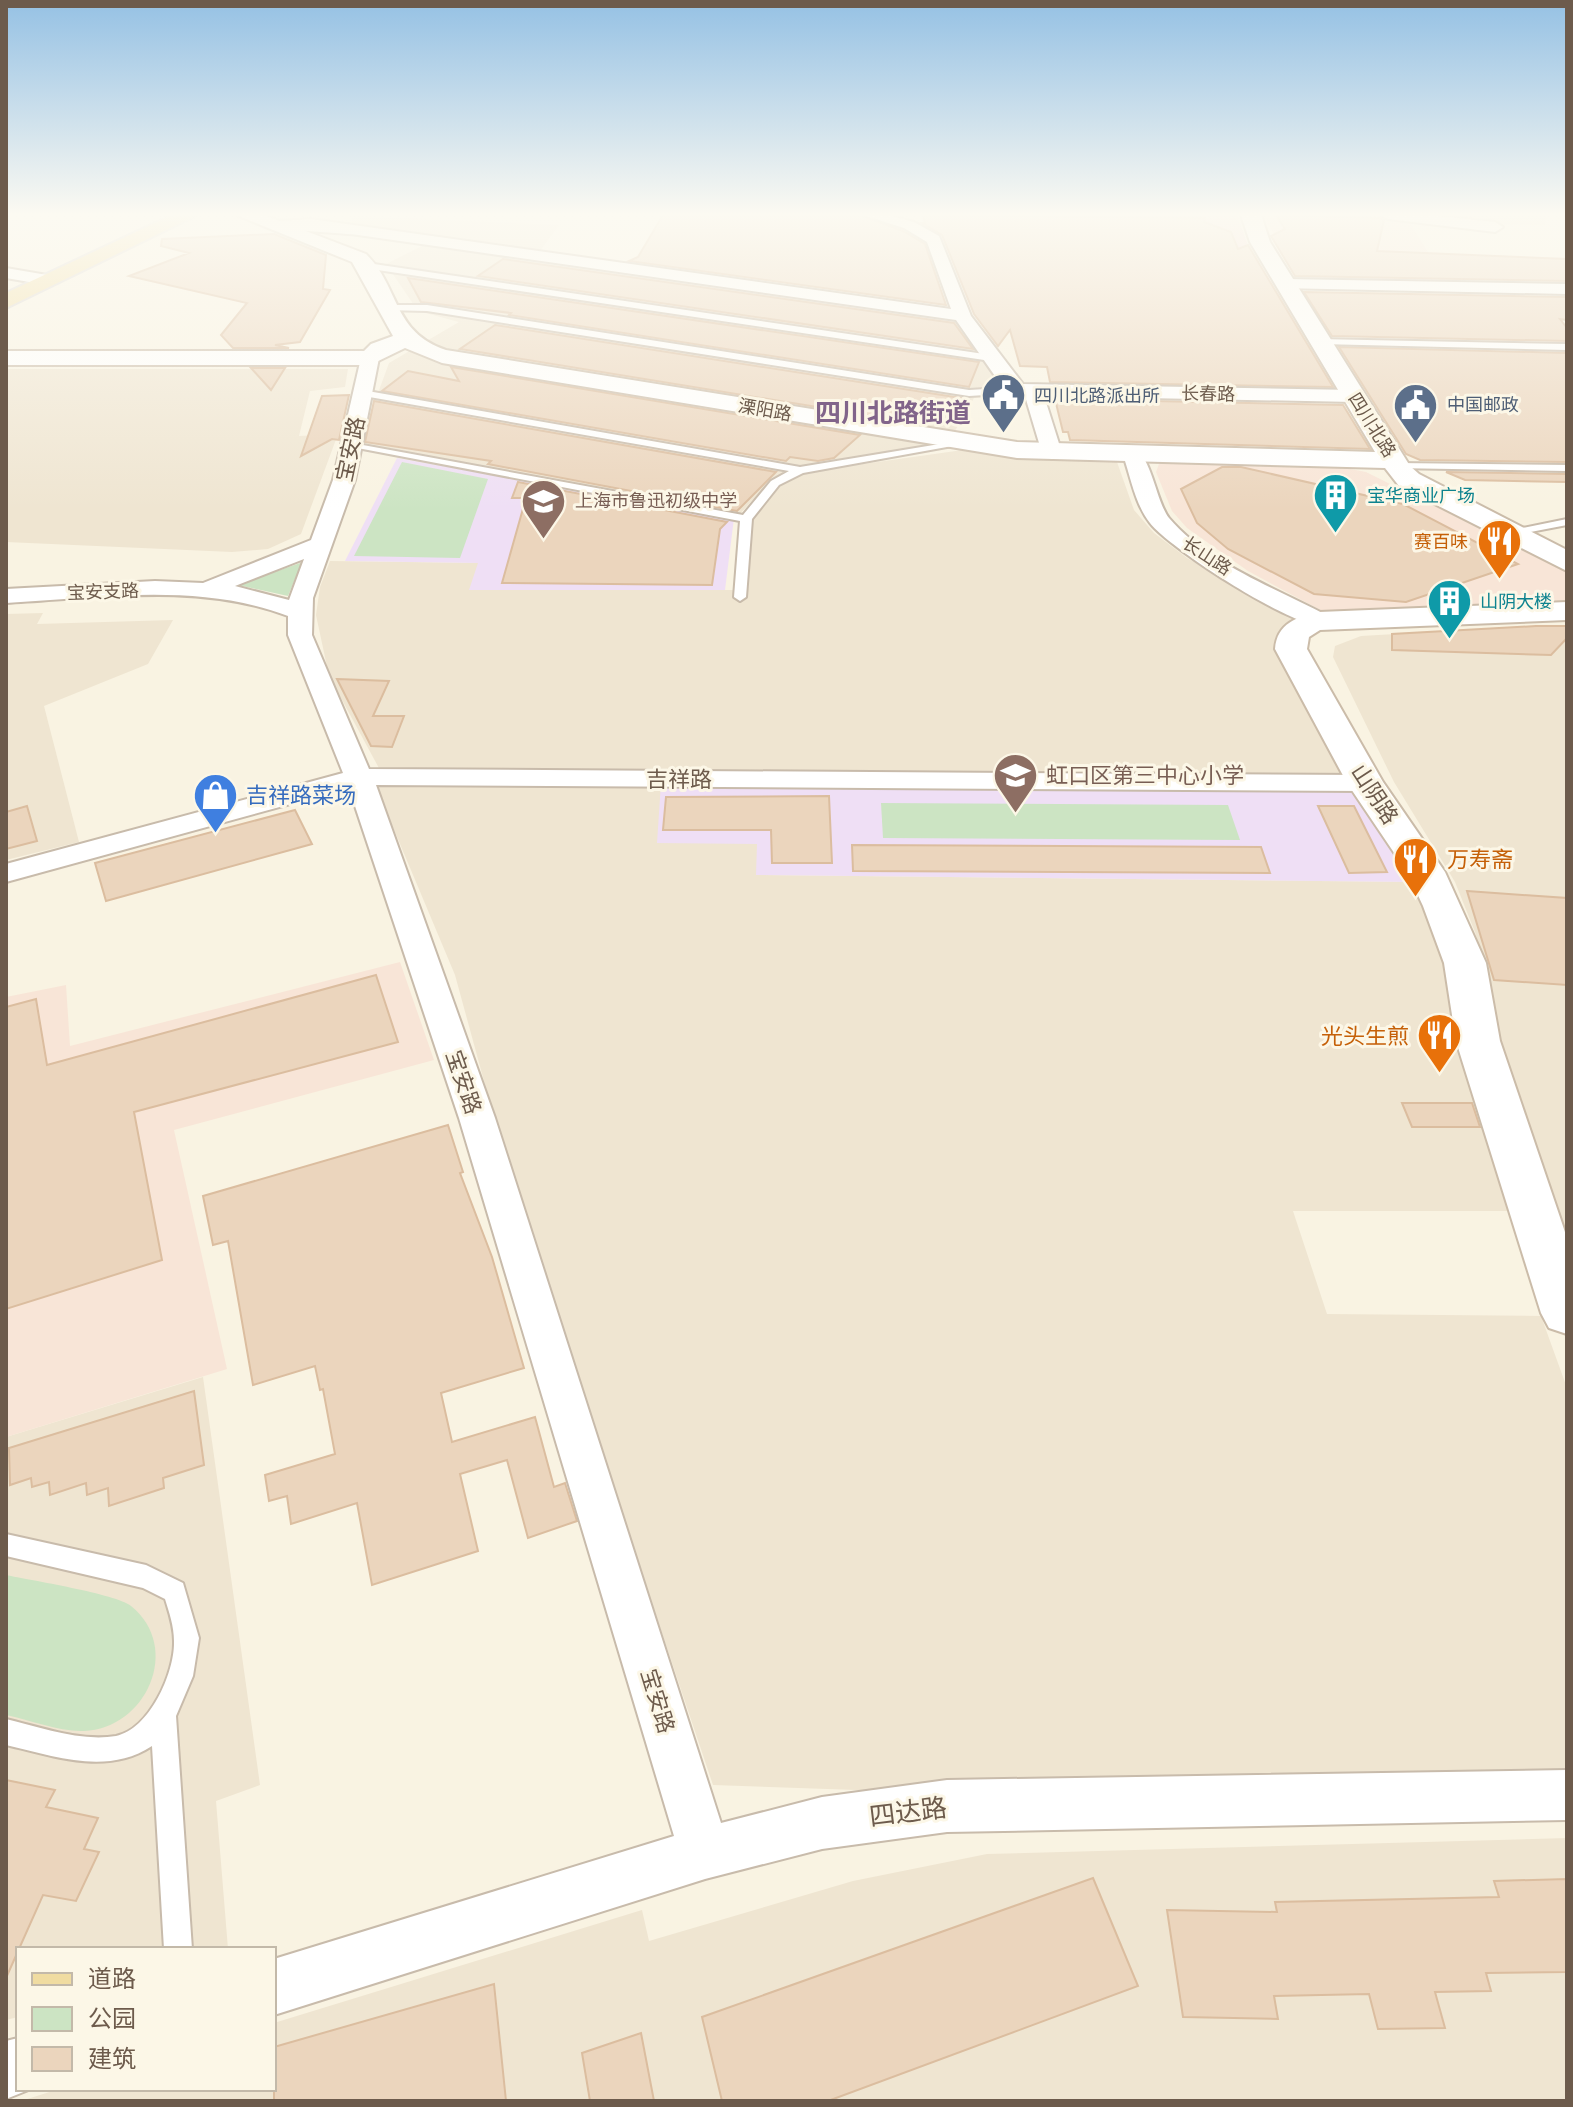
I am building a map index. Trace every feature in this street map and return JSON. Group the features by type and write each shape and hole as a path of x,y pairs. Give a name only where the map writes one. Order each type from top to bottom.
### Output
{"street":[{"path":"6,358 370,358 379,349 407,339 390,313"},
{"path":"943,313 962,316 1011,385 1026,391 1052,453"},
{"name":"四川北路","path":"1304,313 1395,463 1409,480 1567,562"},
{"name":"溧阳路","path":"407,339 417,348 442,356 964,443 1052,453 1395,463"},
{"name":"宝安路","path":"370,358 352,446 323,543 298,611 300,635 359,777 477,1118 705,1853"},
{"name":"长春路","path":"1026,391 1354,396"},
{"name":"长山路","path":"1133,455 1153,510 1168,530 1229,571 1319,621"},
{"name":"宝安支路","path":"201,589 234,581 323,543"},
{"name":"宝安支路","path":"6,596 201,589 230,591 298,611"},
{"path":"1319,621 1567,611"},
{"name":"山阴路","path":"1319,621 1299,628 1291,640 1291,649 1365,783 1420,862 1443,906 1465,963 1478,1041 1567,1313"},
{"name":"吉祥路","path":"6,873 359,777 1365,783"},
{"name":"四达路","path":"276,1986 705,1853 822,1823 947,1806 1567,1795"}],"lane":[{"path":"461,313 969,393 1026,391"},
{"path":"688,313 991,358"},
{"path":"1321,341 1567,347"},
{"path":"362,393 800,470"},
{"path":"740,597 746,519 775,483 800,470 964,443"},
{"path":"352,446 746,519"},
{"path":"1395,463 1567,468"},
{"path":"1509,532 1567,522"},
{"path":"6,1545 146,1577 174,1591 187,1645 163,1714 144,1738 118,1750 93,1749 6,1732"},
{"path":"163,1714 178,1947"}],"shaded area":[{"path":"427,313 921,313 954,318 1012,395 974,398 948,443 785,474 768,483 739,515 359,445 389,363 459,322"},
{"path":"6,369 348,369 345,387 310,391 299,436 338,434 301,534 268,549 232,552 6,542"},
{"path":"970,449 1018,456 1117,462 1134,510 1154,533 1187,558 1300,623 1288,630 1348,778 380,770 329,676 316,615 320,587 330,561 479,563 470,590 748,590 753,520 780,486 806,472"},
{"name":"上海市鲁迅初级中学","path":"397,458 734,518 725,590 469,590 478,563 345,561"},
{"name":"宝华商业广场","path":"1159,464 1335,466 1366,472 1567,572 1567,602 1340,615 1322,611 1248,571 1187,528 1172,511 1156,472"},
{"path":"43,613 37,624 173,620 148,664 44,706 79,842 6,860 6,614"},
{"path":"1567,626 1567,1258 1492,1042 1489,985 1475,932 1455,882 1394,782 1333,657 1335,646 1361,636"},
{"path":"374,782 661,783 758,844 757,875 1415,882 1452,954 1511,1211 1293,1211 1327,1314 1541,1316 1567,1388 1567,1771 915,1792 713,1785 516,1198 455,975"},
{"name":"虹口区第三中心小学","path":"661,783 1355,790 1415,882 756,875 757,844 657,843"},
{"path":"400,962 434,1060 174,1130 227,1369 6,1437 6,997 66,985 70,1046"},
{"path":"203,1377 260,1785 216,1801 228,1947 16,1947 16,2018 6,2020 6,1437"},
{"path":"1567,1838 1567,2101 21,2101 53,2091 276,2091 276,2022 642,1910 649,1941 853,1881 987,1854"}],"green space":[{"path":"402,462 488,479 460,558 354,556"},
{"path":"302,562 288,596 238,585"},
{"path":"881,803 1228,805 1240,840 883,838"},
{"path":"6,1575 123,1601 146,1623 154,1643 155,1663 150,1684 140,1702 125,1717 106,1727 75,1731 6,1715"}],"building":[{"path":"239,313 317,313 300,342 275,345 289,348 233,348 221,335"},
{"path":"648,313 979,362 969,387 509,315"},
{"path":"731,313 886,313 954,323 973,349"},
{"path":"1289,313 1333,387 1050,382 1047,367 1020,366 1010,330 998,346 974,314"},
{"path":"1318,313 1567,313 1567,320 1560,319 1567,328 1567,341 1332,336"},
{"path":"495,325 961,398 953,409 935,406 926,423 909,422 460,349"},
{"path":"1339,347 1567,353 1567,462 1420,460 1406,454"},
{"path":"451,367 860,435 834,458 818,461 790,457 786,461 382,391 408,371 459,381"},
{"path":"251,368 285,368 271,390"},
{"path":"349,395 339,440 332,439 301,456 322,396"},
{"path":"1055,399 1343,405 1370,449 1070,440 1068,432 1063,432"},
{"path":"374,401 776,472 737,511 488,464 491,461 365,442"},
{"name":"宝华商业广场","path":"1222,467 1241,467 1403,504 1518,564 1406,602 1314,594 1228,549 1197,523 1181,489"},
{"path":"1446,472 1567,474 1567,482 1465,480"},
{"path":"518,482 727,522 720,529 712,585 502,583 526,498 512,498"},
{"name":"山阴大楼","path":"1567,626 1567,638 1551,655 1392,650 1392,634"},
{"path":"337,679 389,681 373,716 404,716 392,747 371,746"},
{"path":"829,796 832,863 772,863 771,830 663,830 666,797"},
{"path":"27,806 37,841 6,849 6,812"},
{"path":"1318,806 1354,806 1387,872 1349,873"},
{"path":"295,810 312,844 106,901 95,863"},
{"path":"852,845 1261,847 1270,873 853,871"},
{"path":"1467,891 1567,898 1567,985 1494,980"},
{"path":"376,975 398,1042 134,1112 162,1260 6,1309 6,1007 36,999 47,1065"},
{"path":"1402,1103 1472,1103 1480,1127 1412,1127"},
{"path":"448,1125 463,1172 460,1173 492,1257 524,1368 441,1393 452,1442 535,1417 554,1487 565,1483 577,1521 528,1538 507,1460 460,1474 478,1551 372,1585 357,1503 291,1524 287,1496 269,1501 265,1475 335,1454 323,1389 320,1390 315,1366 253,1385 228,1241 213,1245 203,1196"},
{"path":"194,1391 204,1465 163,1478 164,1488 109,1506 108,1488 87,1495 86,1483 50,1495 49,1482 32,1487 31,1478 10,1485 9,1448"},
{"path":"6,1780 55,1790 46,1807 98,1818 84,1849 99,1852 76,1901 43,1895 20,1947 16,1947 16,1956 6,1978"},
{"path":"1093,1878 1138,1986 828,2101 722,2101 702,2017"},
{"path":"1567,1879 1567,1972 1486,1973 1491,1991 1435,1992 1445,2028 1378,2029 1369,1994 1274,1996 1278,2019 1183,2017 1167,1910 1277,1912 1275,1902 1499,1897 1494,1881"},
{"path":"494,1984 506,2101 274,2101 276,2046"},
{"path":"641,2033 654,2101 590,2101 582,2053"}],"place":[{"name":"四川北路派出所","path":"1003,435"},
{"name":"中国邮政","path":"1416,444"},
{"name":"宝华商业广场","path":"1336,535"},
{"name":"上海市鲁迅初级中学","path":"544,540"},
{"name":"赛百味","path":"1499,581"},
{"name":"山阴大楼","path":"1449,641"},
{"name":"虹口区第三中心小学","path":"1015,814"},
{"name":"吉祥路菜场","path":"215,834"},
{"name":"万寿斋","path":"1416,898"},
{"name":"光头生煎","path":"1440,1075"}],"district":[{"name":"四川北路街道","path":"893,413"}]}
